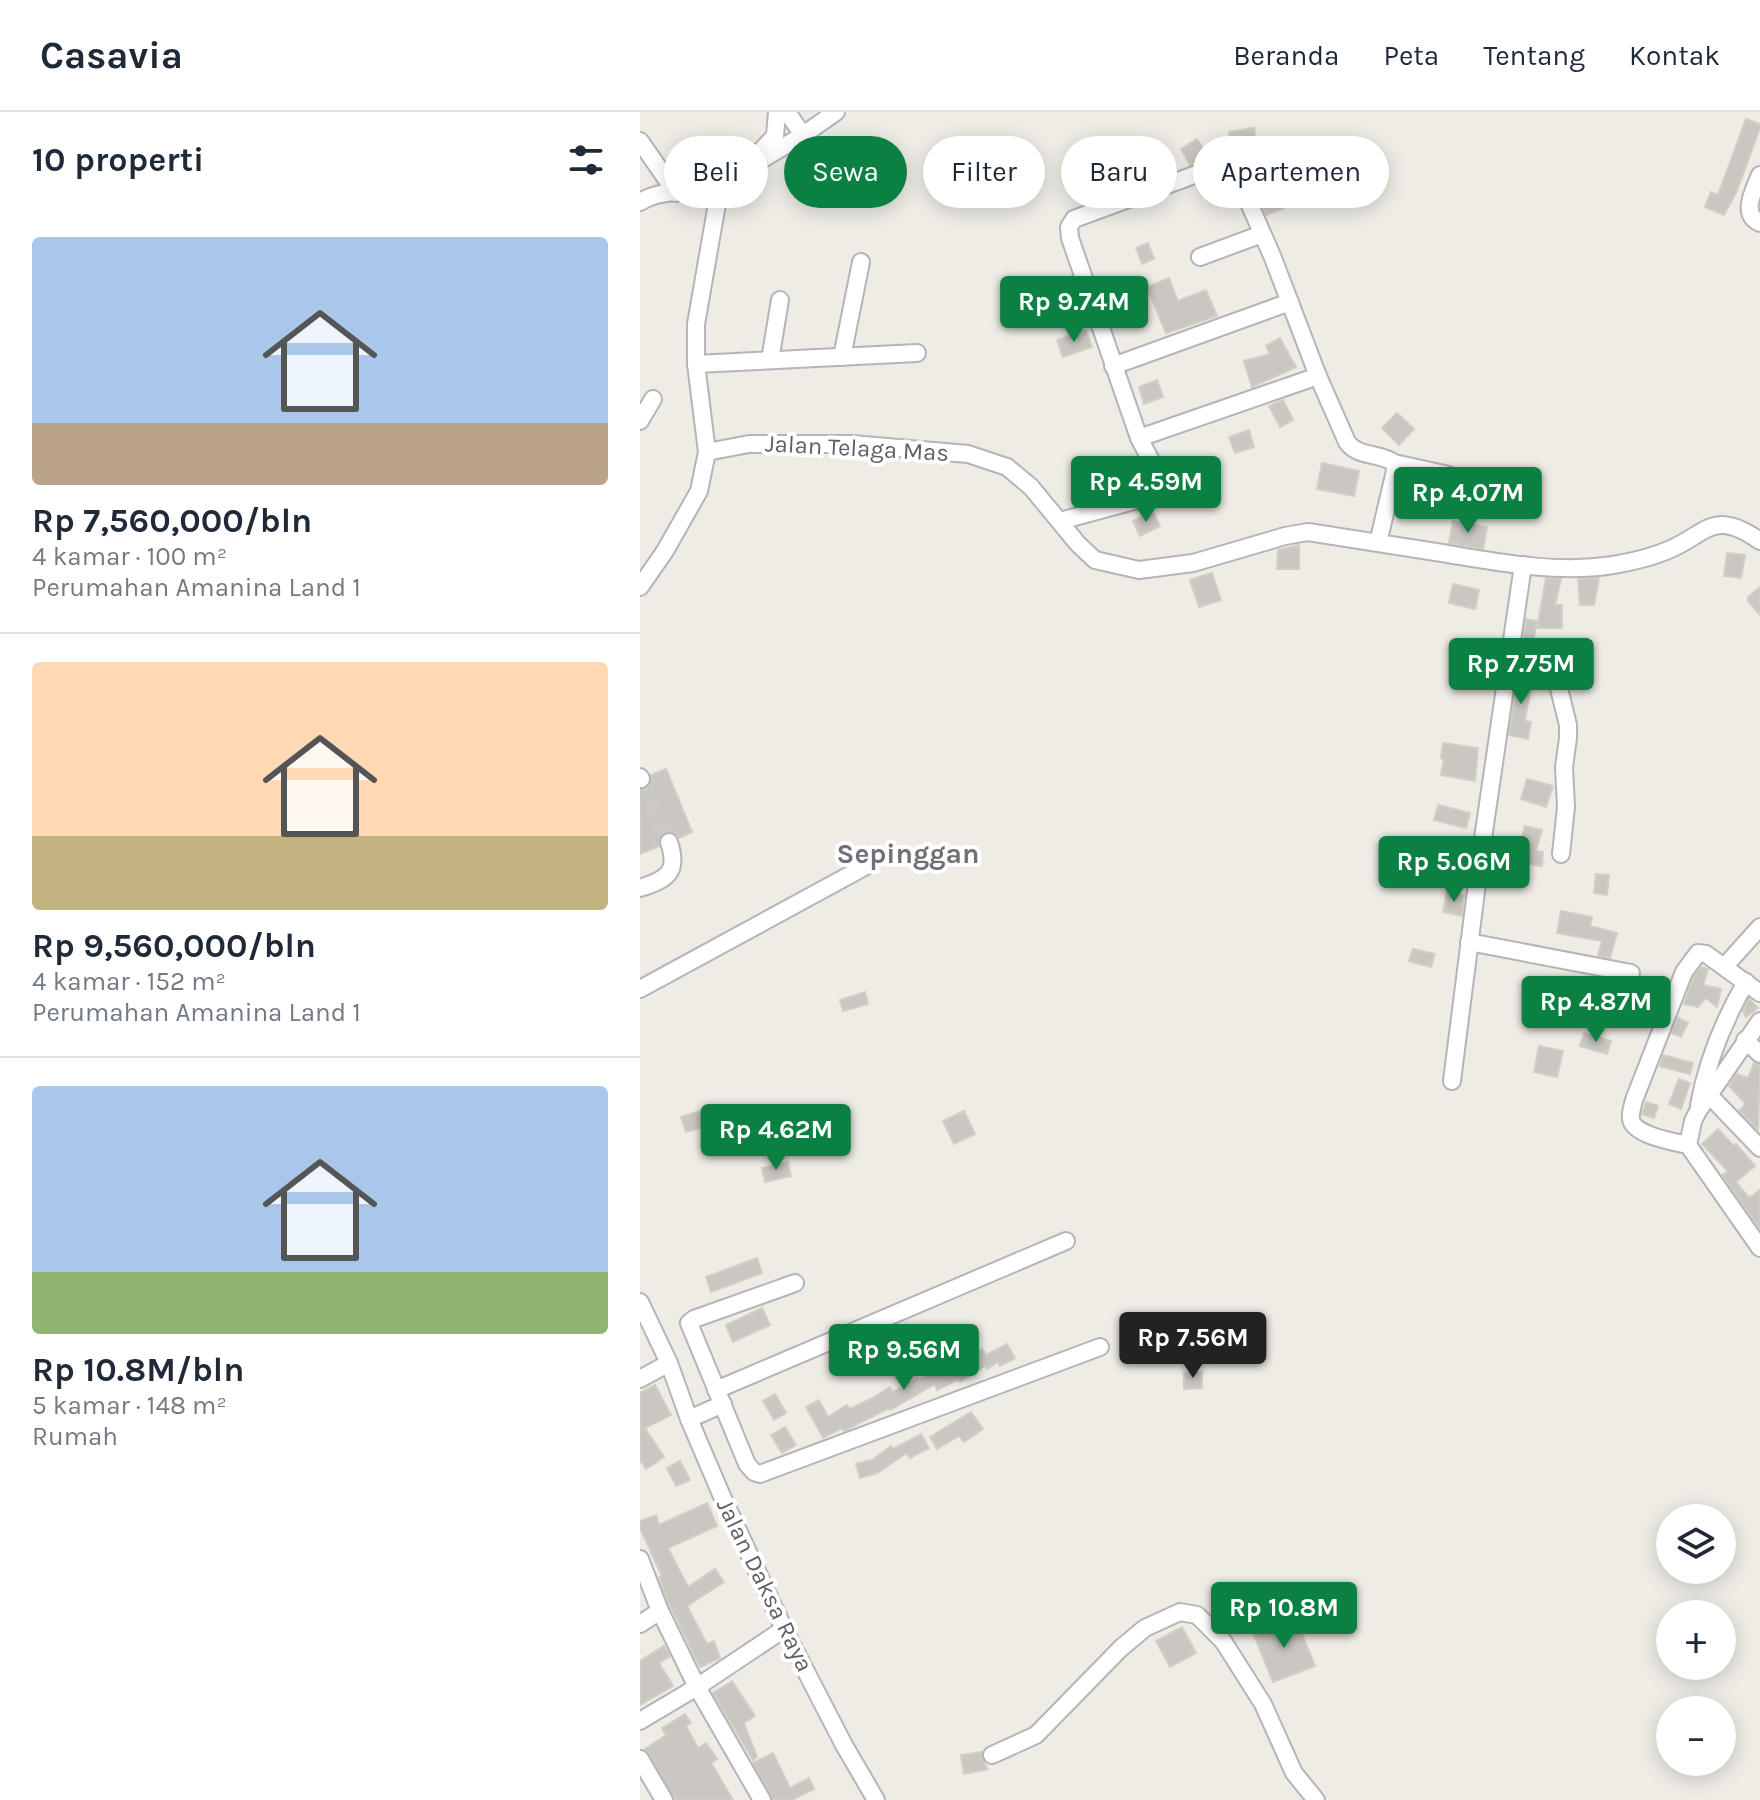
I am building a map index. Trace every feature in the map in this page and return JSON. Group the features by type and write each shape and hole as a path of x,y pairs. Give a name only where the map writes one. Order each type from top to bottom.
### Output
{"street":[{"path":"768,143 775,136 777,112"},
{"path":"787,112 803,135"},
{"path":"768,156 836,112"},
{"path":"640,141 664,176"},
{"path":"1060,521 1141,499 1155,484 1155,470 1139,438 1113,366 1069,227 1074,219 1216,167 1226,166 1236,173 1318,376 1352,449 1394,463 1449,475"},
{"path":"1760,175 1750,206 1754,221 1760,223"},
{"path":"640,202 664,195"},
{"path":"640,587 665,551 699,491 707,452 696,364 696,324 716,208"},
{"path":"1200,257 1262,234"},
{"path":"842,357 861,262"},
{"path":"770,360 780,300"},
{"path":"1113,366 1290,302"},
{"path":"696,364 917,353"},
{"path":"1139,438 1318,376"},
{"path":"640,421 653,399"},
{"name":"Jalan Telaga Mas","path":"707,452 749,444 837,444 968,454 1007,467 1031,487 1095,560 1139,570 1193,563 1308,532 1523,565 1562,568 1638,560 1669,550 1707,527 1722,524 1760,541"},
{"path":"1378,543 1395,471 1394,463"},
{"path":"1452,1081 1523,565"},
{"path":"1509,656 1544,662 1555,672 1568,725 1564,767 1566,807 1561,854"},
{"path":"640,888 665,877 673,869 675,858 669,842"},
{"path":"640,989 868,865"},
{"path":"1725,966 1760,927"},
{"path":"1469,942 1631,973"},
{"path":"1760,993 1706,954 1698,953 1692,957 1666,1012 1630,1118 1642,1132 1688,1145 1760,1248"},
{"path":"1698,1111 1702,1088 1730,1010 1746,982"},
{"path":"1688,1145 1698,1111 1760,1021"},
{"path":"1745,1040 1760,1054"},
{"path":"1710,1096 1760,1148"},
{"path":"689,1419 719,1397 1066,1241"},
{"path":"795,1283 689,1323 747,1464 760,1474 1100,1347"},
{"name":"Jalan Daksa Raya","path":"640,1302 784,1629 876,1800"},
{"path":"640,1379 669,1363"},
{"path":"640,1559 660,1611 697,1687 762,1800"},
{"path":"640,1624 660,1611"},
{"path":"992,1755 1036,1735 1121,1648 1145,1628 1180,1612 1197,1615 1223,1641 1263,1704 1294,1773 1316,1800"},
{"path":"640,1721 784,1629"},
{"path":"640,1759 664,1800"}],"building":[{"path":"1746,119 1760,124 1760,128 1736,193 1724,215 1705,207 1711,192 1718,195"},
{"path":"1254,128 1256,136 1230,136 1229,132"},
{"path":"1193,142 1193,163 1190,165 1181,149"},
{"path":"1263,208 1283,208 1283,209 1266,215"},
{"path":"1148,243 1154,259 1142,264 1136,248"},
{"path":"1169,278 1178,301 1206,290 1217,316 1166,333 1147,287"},
{"path":"1086,330 1092,347 1063,357 1057,340"},
{"path":"1280,338 1296,367 1252,387 1244,361 1270,354 1266,346"},
{"path":"1157,380 1163,397 1144,404 1139,387"},
{"path":"1283,400 1293,420 1280,427 1269,406"},
{"path":"1397,413 1414,429 1399,445 1382,428"},
{"path":"1249,430 1254,447 1235,453 1229,437"},
{"path":"1322,463 1359,471 1354,496 1317,489"},
{"path":"1412,478 1453,485 1444,518 1405,508"},
{"path":"1153,512 1160,526 1140,536 1133,521"},
{"path":"1453,521 1487,527 1483,549 1449,543"},
{"path":"1299,545 1299,569 1277,569 1278,550"},
{"path":"1727,553 1745,555 1741,578 1724,576"},
{"path":"1212,573 1221,600 1199,607 1190,580"},
{"path":"1546,578 1561,579 1555,605 1562,605 1562,628 1537,628"},
{"path":"1599,578 1594,605 1580,605 1578,579"},
{"path":"1453,584 1479,590 1475,609 1449,603"},
{"path":"1760,587 1760,615 1748,597"},
{"path":"1526,619 1537,621 1532,648 1522,646"},
{"path":"1519,669 1533,671 1525,721 1531,722 1528,739 1509,735"},
{"path":"1443,743 1478,748 1475,781 1441,775"},
{"path":"666,769 692,832 679,838 673,832 665,832 659,838 659,846 640,854 640,790 650,786 651,775"},
{"path":"1527,779 1553,786 1546,807 1521,799"},
{"path":"1438,805 1470,813 1466,828 1434,820"},
{"path":"1525,826 1542,830 1536,851 1543,852 1542,866 1521,863"},
{"path":"1596,874 1609,875 1607,895 1594,893"},
{"path":"1447,892 1464,895 1462,916 1443,912"},
{"path":"1561,911 1592,917 1590,926 1617,933 1610,958 1598,956 1602,941 1557,933"},
{"path":"1413,949 1435,954 1431,967 1409,961"},
{"path":"1701,967 1708,969 1703,985 1721,989 1717,1007 1706,998 1698,1007 1684,1004"},
{"path":"1592,982 1617,987 1614,1003 1589,999"},
{"path":"865,992 868,1004 843,1011 840,1000"},
{"path":"1749,999 1758,1008 1746,1017 1743,1011"},
{"path":"1544,1009 1563,1012 1561,1026 1542,1023"},
{"path":"1678,1018 1688,1023 1681,1037 1672,1033"},
{"path":"1584,1033 1611,1041 1607,1054 1580,1046"},
{"path":"1539,1046 1563,1051 1557,1077 1534,1072"},
{"path":"1663,1055 1693,1063 1690,1074 1660,1066"},
{"path":"1754,1063 1760,1065 1758,1130 1739,1111 1746,1104 1729,1086 1737,1074 1748,1078"},
{"path":"1679,1079 1690,1083 1681,1109 1669,1104"},
{"path":"1646,1102 1658,1106 1654,1118 1642,1114"},
{"path":"712,1107 717,1123 686,1132 681,1117"},
{"path":"964,1111 975,1134 954,1144 943,1121"},
{"path":"1718,1129 1755,1166 1736,1182 1749,1198 1760,1190 1760,1229 1722,1175 1728,1171 1702,1144"},
{"path":"788,1162 791,1176 765,1182 762,1168"},
{"path":"757,1258 762,1273 711,1292 706,1277"},
{"path":"762,1308 770,1325 733,1342 726,1325"},
{"path":"1007,1344 1015,1358 1000,1366 998,1362 987,1369 985,1366 960,1382 959,1379 937,1390 935,1384 890,1410 823,1438 806,1407 819,1400 828,1417 847,1405 849,1409 890,1387 893,1392 917,1378 970,1359 982,1349 986,1355"},
{"path":"1202,1372 1202,1388 1184,1389 1184,1373"},
{"path":"655,1385 671,1415 645,1428 664,1457 646,1469 640,1460 640,1393"},
{"path":"775,1394 786,1413 774,1420 763,1401"},
{"path":"971,1412 983,1429 964,1442 959,1436 937,1449 930,1437"},
{"path":"785,1427 796,1445 782,1453 771,1435"},
{"path":"921,1434 929,1448 910,1458 907,1453 877,1473 860,1478 856,1464 872,1460 891,1446 893,1449"},
{"path":"680,1461 690,1480 676,1486 667,1468"},
{"path":"707,1503 717,1526 668,1548 688,1587 715,1569 724,1582 687,1606 707,1644 714,1641 720,1658 700,1667 667,1599 659,1577 662,1576 640,1528 640,1521 656,1515 659,1525"},
{"path":"1296,1619 1315,1666 1273,1682 1254,1635"},
{"path":"1182,1627 1196,1653 1170,1667 1156,1641"},
{"path":"664,1646 670,1656 659,1663 673,1686 640,1705 640,1661"},
{"path":"732,1681 755,1716 744,1723 757,1757 753,1760 713,1693"},
{"path":"685,1714 691,1723 686,1726 698,1748 706,1743 717,1759 711,1763 733,1800 675,1800 645,1749 666,1735 662,1728"},
{"path":"982,1752 988,1769 964,1774 961,1755"},
{"path":"773,1753 790,1788 809,1778 814,1789 792,1800 773,1800 753,1763"}],"tunnel":[{"path":"641,779 669,842"}],"district":[{"name":"Sepinggan","path":"908,853"}]}
